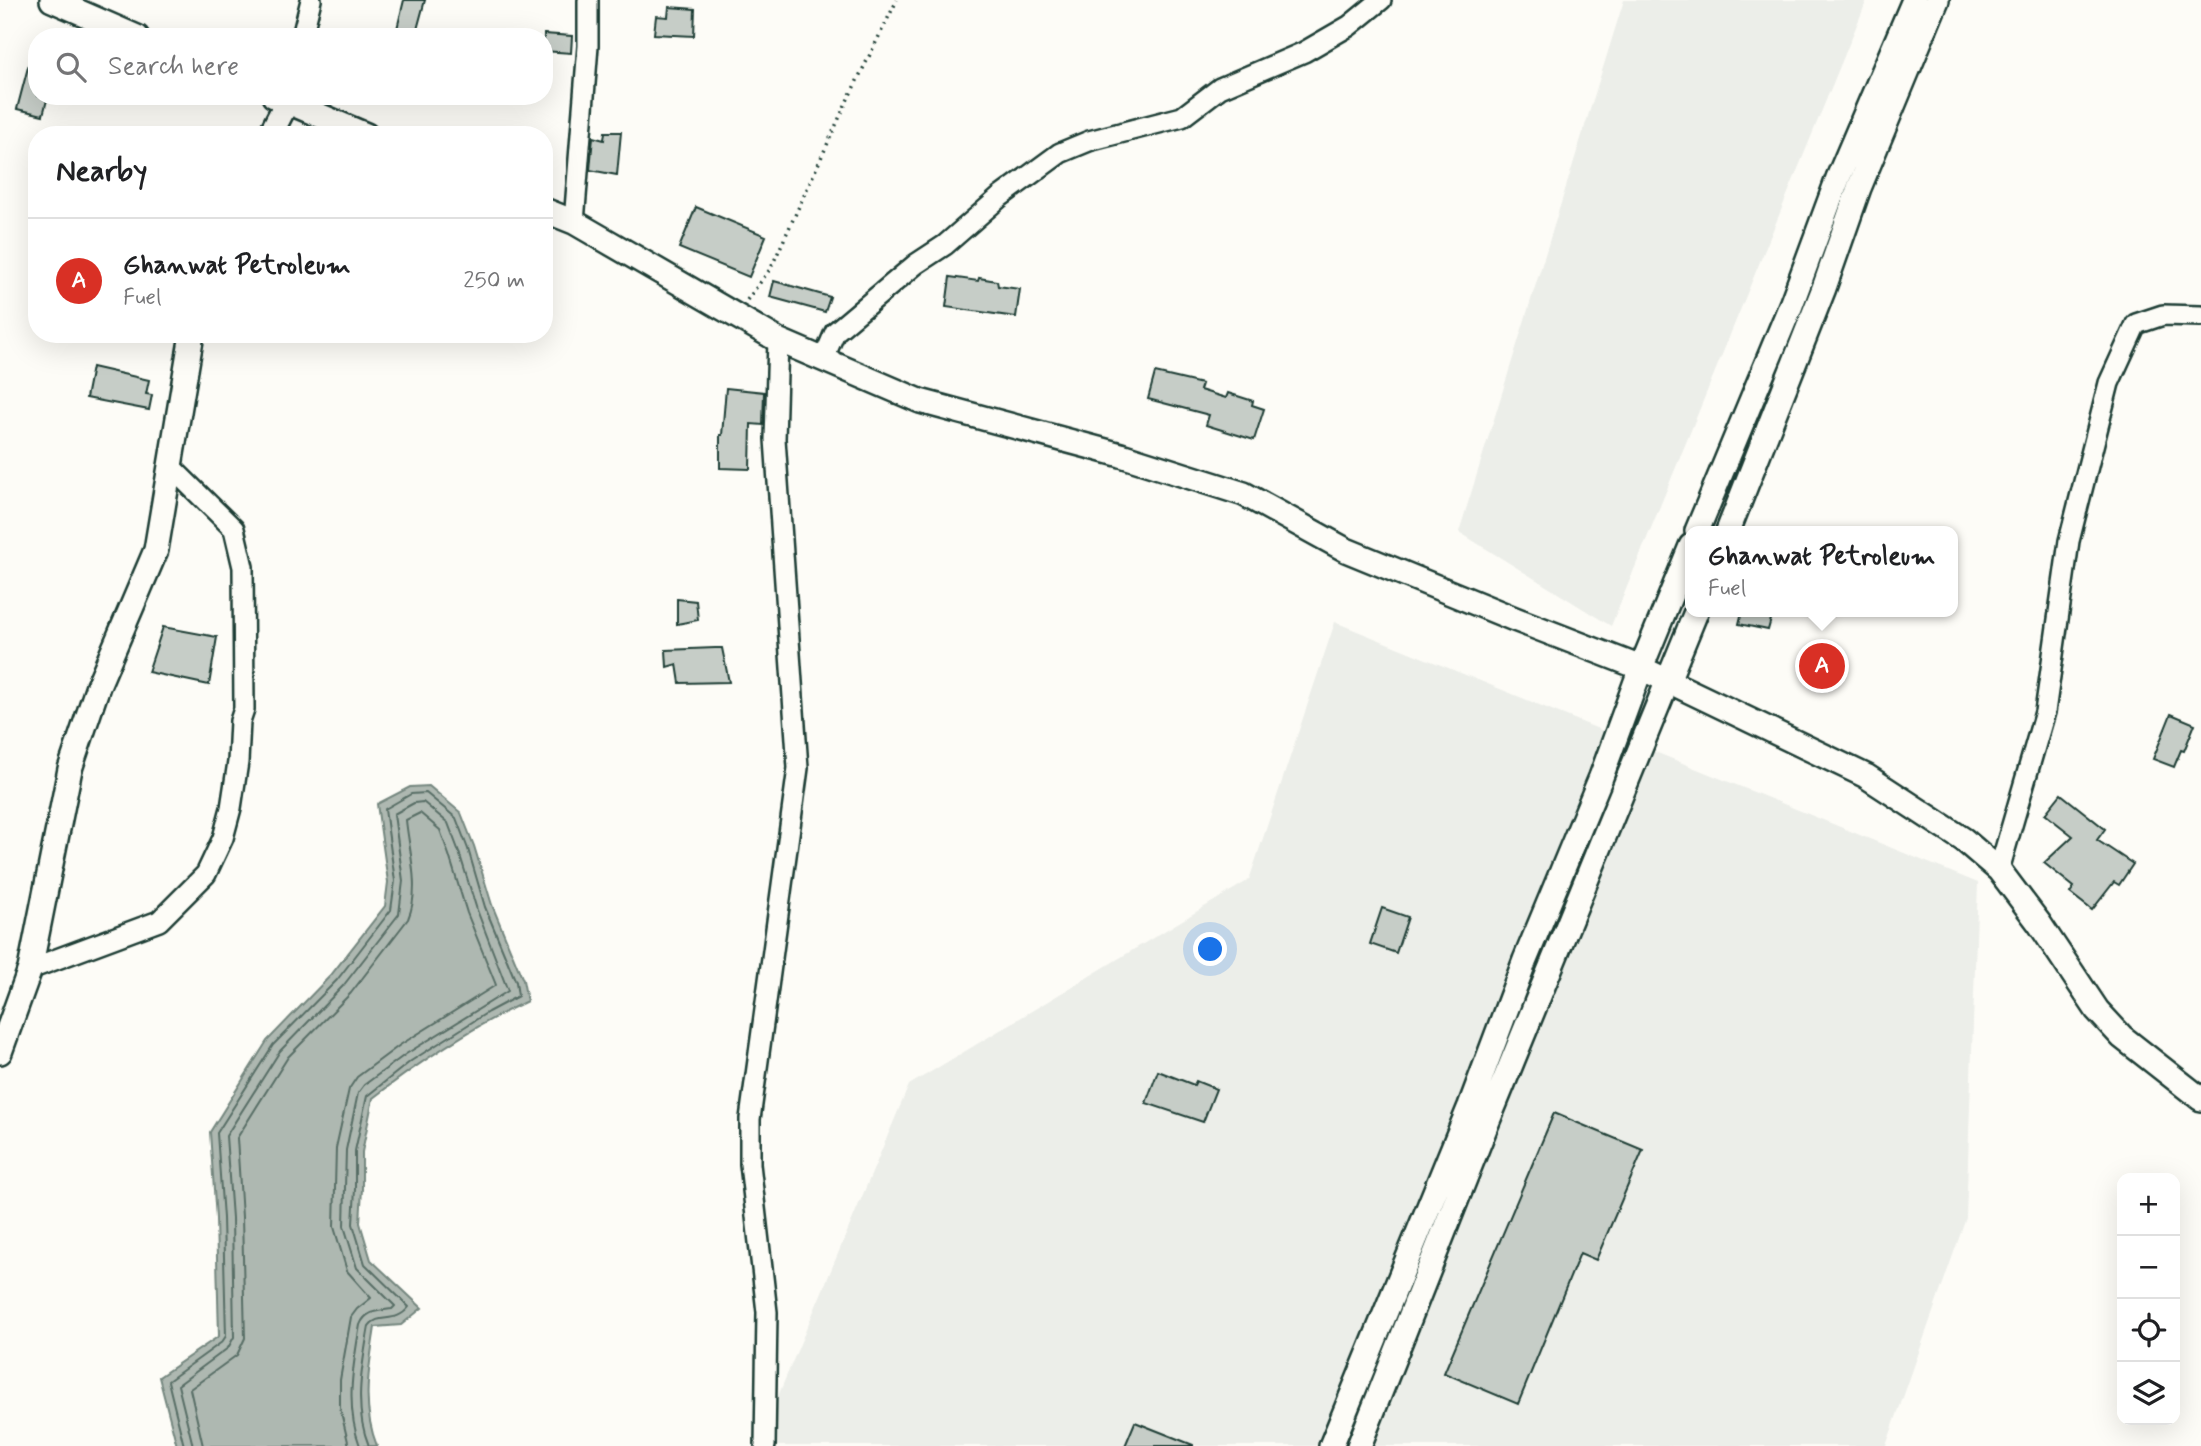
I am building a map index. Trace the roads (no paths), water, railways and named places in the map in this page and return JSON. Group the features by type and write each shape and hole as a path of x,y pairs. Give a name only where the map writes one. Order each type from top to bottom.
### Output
{"street":[{"path":"52,0 116,28"},
{"path":"304,28 311,0"},
{"path":"574,222 588,46 588,0"},
{"path":"823,360 835,332 916,264 945,245 1000,197 1060,153 1089,141 1182,117 1220,88 1304,52 1349,26 1381,0"},
{"path":"1699,526 1791,304 1838,178 1914,0"},
{"path":"1730,526 1824,289 1859,188 1937,0"},
{"path":"273,126 281,105"},
{"path":"299,105 346,126"},
{"path":"553,214 574,222 778,340 823,360 920,401 1121,455 1244,494 1346,550 1641,668 1866,776 1964,840 1999,870 2039,923 2097,1010 2122,1037 2201,1099"},
{"path":"1999,870 2045,712 2069,541 2109,383 2136,324 2163,315 2201,316"},
{"path":"765,1446 767,1312 751,1164 751,1119 797,768 775,439 778,340"},
{"path":"0,1052 30,969 70,769 98,686 156,550 190,343"},
{"path":"30,969 159,920 206,874 223,838 231,808 238,762 240,721 244,709 243,567 234,529 170,466"},
{"path":"1331,1446 1470,1106 1525,960 1601,777 1641,668 1685,561"},
{"path":"1359,1446 1485,1128 1694,617"}],"water":[{"path":"429,786 461,813 492,905 523,980 527,1001 447,1045 373,1098 362,1152 360,1223 371,1260 422,1308 401,1325 375,1327 368,1402 377,1446 177,1446 159,1377 219,1336 216,1219 210,1132 267,1041 331,975 385,906 388,882 377,804 410,787"}],"place":[{"name":"Ghanwat Petroleum","path":"1822,666"}]}
